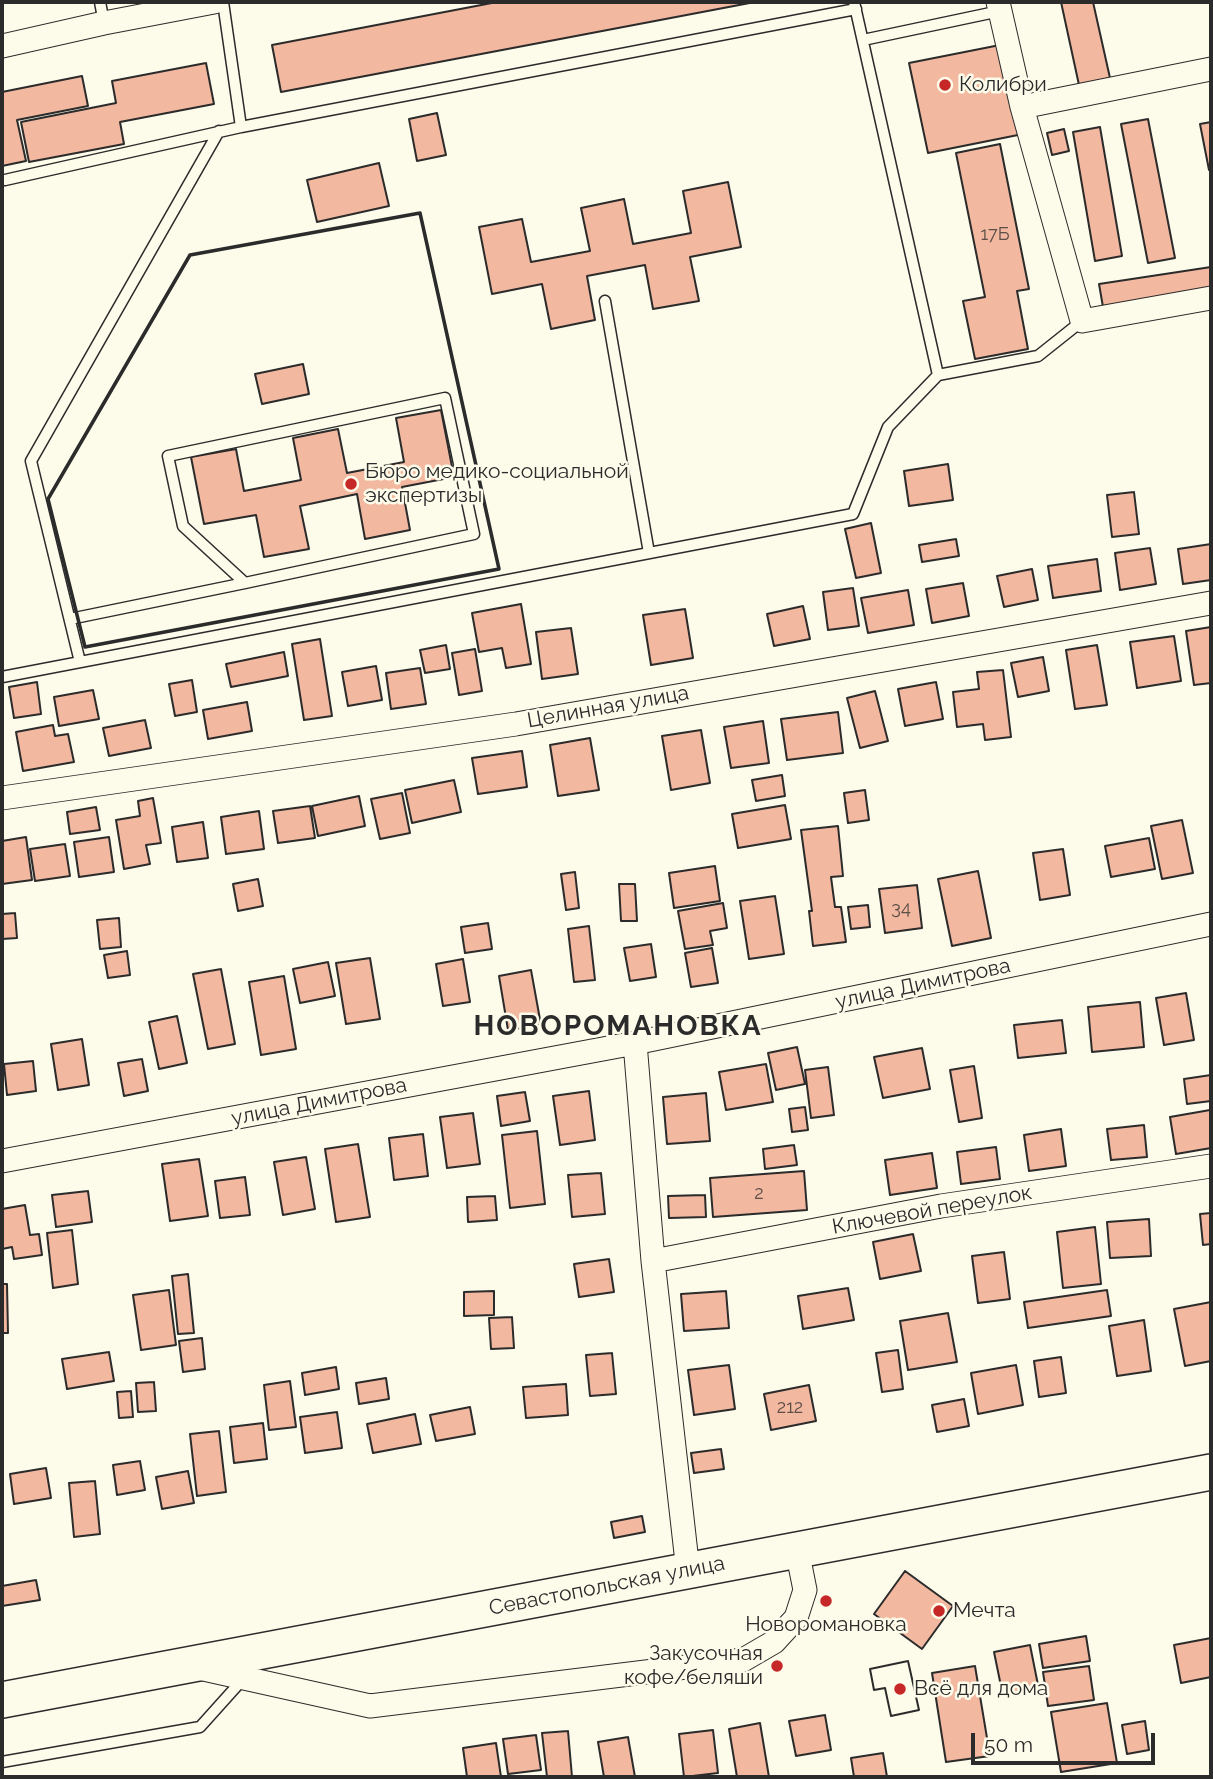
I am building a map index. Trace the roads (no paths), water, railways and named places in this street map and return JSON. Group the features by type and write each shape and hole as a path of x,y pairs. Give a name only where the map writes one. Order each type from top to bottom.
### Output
{"main road":[{"name":"Севастопольская улица","path":"2,1700 1211,1472"}],"street":[{"path":"2,46 102,12 214,2"},
{"path":"999,6 1022,107 1082,321 1211,298"},
{"path":"1022,107 1211,69"},
{"name":"Целинная улица","path":"2,798 516,724 1211,603"},
{"name":"улица Димитрова","path":"2,1161 635,1043 1211,924"},
{"path":"635,1043 653,1261 688,1571"},
{"name":"Ключевой переулок","path":"653,1261 941,1206 1211,1166"},
{"path":"186,1665 370,1706 743,1660 774,1642 796,1618 805,1590 797,1550"}],"lane":[{"path":"223,2 241,127"},
{"path":"5,180 219,131 855,6 939,375"},
{"path":"863,40 999,6"},
{"path":"80,662 31,461 219,131"},
{"path":"605,301 649,553"},
{"path":"2,677 853,514 888,427 939,375 1038,356 1082,321"},
{"path":"70,619 245,583 474,534 445,398 167,456 183,526 245,583"},
{"path":"2,1762 200,1727 244,1678"}],"place":[{"name":"Колибри","path":"945,85"},
{"name":"Бюро медико-социальной экспертизы","path":"351,484"},
{"name":"Новоромановка","path":"826,1601"},
{"name":"Мечта","path":"939,1611"},
{"name":"Закусочная кофе/беляши","path":"777,1666"},
{"name":"Всё для дома","path":"900,1689"}],"district":[{"name":"НОВОРОМАНОВКА","path":"618,1027"}]}
